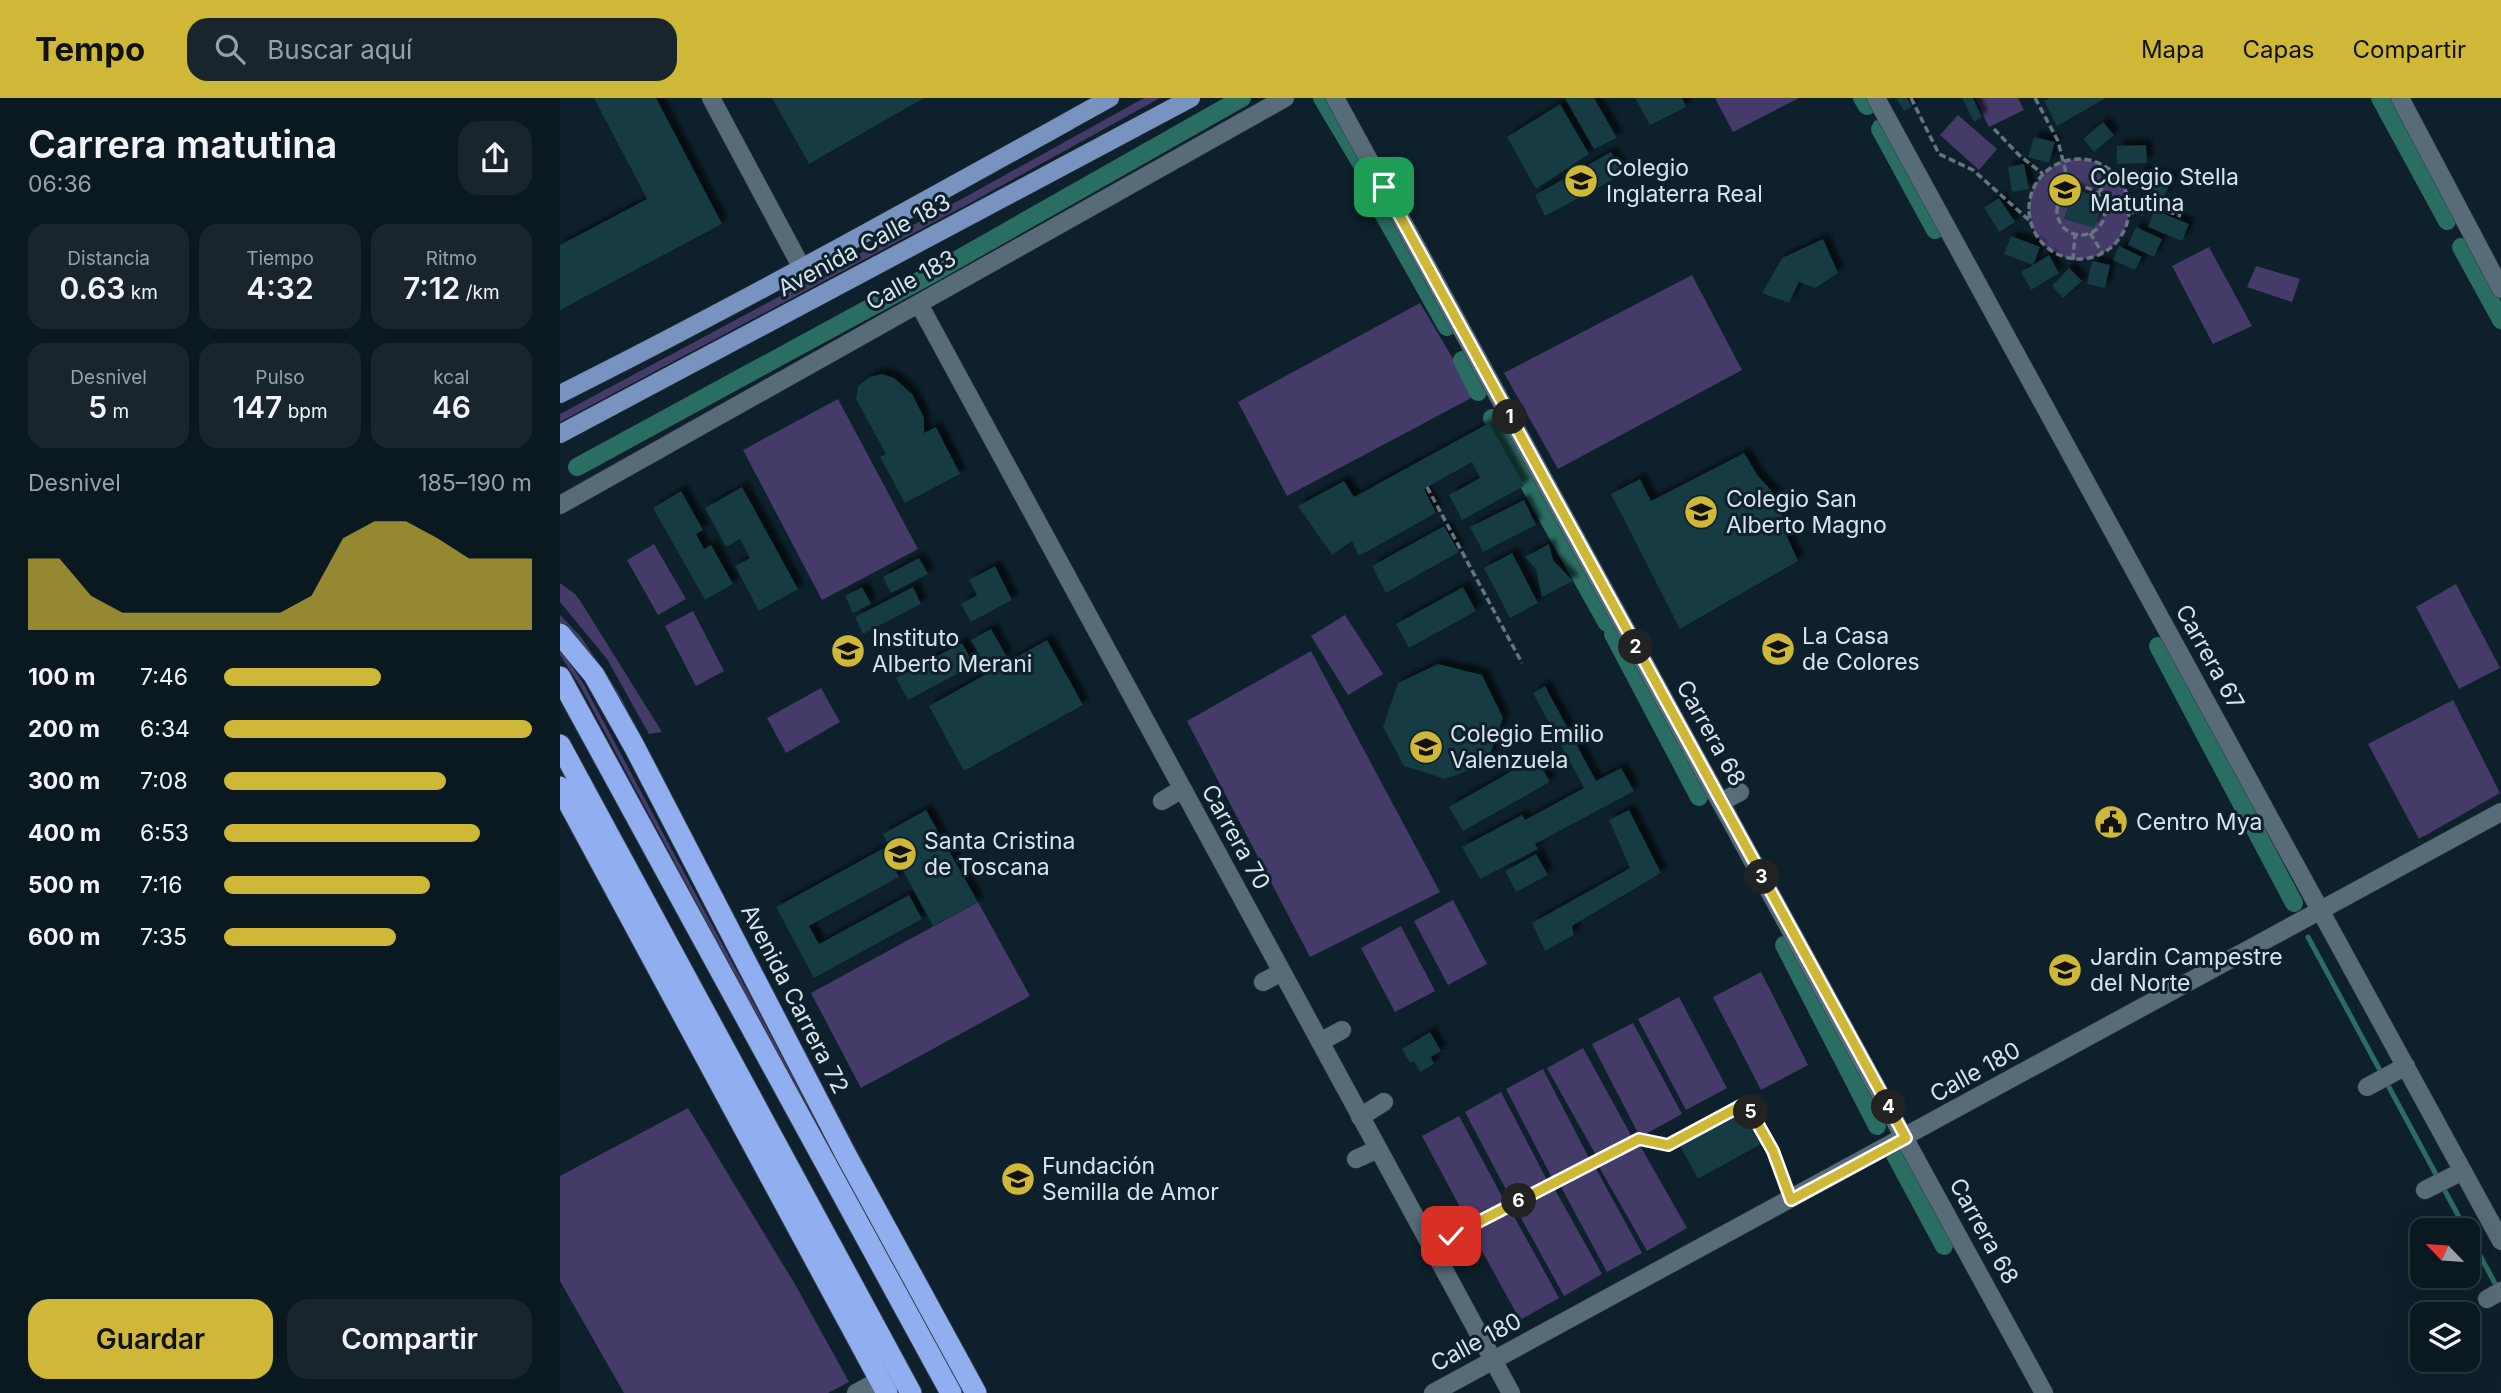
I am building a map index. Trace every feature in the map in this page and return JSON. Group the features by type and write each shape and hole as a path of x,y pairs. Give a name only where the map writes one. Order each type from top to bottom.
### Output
{"highway":[{"name":"Avenida Carrera 72","path":"560,634 594,675 634,746 845,1153 975,1393"},
{"path":"560,677 951,1393"},
{"path":"560,745 911,1393"},
{"path":"560,787 884,1386"}],"main road":[{"name":"Avenida Calle 183","path":"560,394 676,336 1110,98"},
{"name":"Avenida Calle 183","path":"560,434 1191,98"}],"street":[{"path":"712,98 802,268"},
{"name":"Calle 183","path":"560,505 1285,98"},
{"name":"Carrera 68","path":"1335,98 1721,802 1856,1030 1906,1138 2044,1393"},
{"name":"Carrera 67","path":"1876,98 2321,911 2403,1068 2501,1241"},
{"path":"2400,98 2501,289"},
{"name":"Carrera 70","path":"919,303 1510,1393"},
{"path":"1162,801 1182,789"},
{"path":"1721,802 1740,792"},
{"name":"Calle 180","path":"1433,1393 1906,1138 2191,992 2321,911 2501,812"},
{"path":"1263,982 1282,972"},
{"path":"1320,1042 1342,1030"},
{"path":"2367,1087 2403,1068"},
{"path":"1360,1117 1384,1102"},
{"path":"1356,1159 1378,1149"},
{"path":"2425,1190 2463,1171"},
{"path":"856,1393 884,1386"}],"path":[{"path":"1911,98 1938,154 1973,170 2029,221 2046,248 2059,256 2073,260 2090,259 2103,254 2118,242 2126,228 2128,193 2108,166 2092,160 2074,159 2063,162 2043,174 2033,188 2029,221"},
{"path":"2035,98 2058,141 2070,189"},
{"path":"1994,129 2019,155 2043,174"},
{"path":"2098,193 2115,174"},
{"path":"2086,187 2098,193 2104,202 2106,211 2100,226 2090,233 2075,234 2064,228 2057,214 2060,199 2070,189 2086,187"},
{"path":"2106,211 2129,212 2156,208 2181,216"},
{"path":"2090,233 2103,254"},
{"path":"2073,260 2075,234"},
{"path":"1427,487 1522,663"},
{"path":"1451,1236 1639,1139 1668,1145 1746,1103 1773,1151 1791,1200"}],"shaded area":[{"path":"1144,98 1160,98 972,202 560,422 560,414"},
{"path":"1715,98 1799,98 1733,132"},
{"path":"1975,98 2018,98 2024,110 1989,127"},
{"path":"1958,115 1997,149 1979,170 1940,135"},
{"path":"2079,159 2098,162 2115,173 2126,190 2129,209 2126,228 2115,245 2098,256 2079,259 2060,256 2043,245 2032,228 2029,209 2032,190 2043,173 2060,162"},
{"path":"2209,247 2252,326 2213,344 2172,266"},
{"path":"2256,266 2300,279 2292,302 2247,287"},
{"path":"1692,275 1742,370 1558,469 1504,373"},
{"path":"1420,303 1475,396 1287,496 1238,402"},
{"path":"838,399 918,549 822,600 743,450"},
{"path":"654,544 686,599 658,615 627,560"},
{"path":"560,583 581,602 662,732 649,734 607,659 560,602"},
{"path":"2456,584 2500,668 2459,689 2416,607"},
{"path":"693,611 724,671 696,686 665,626"},
{"path":"560,615 581,637 618,692 879,1193 874,1196 560,626"},
{"path":"1345,615 1383,674 1348,695 1311,636"},
{"path":"560,648 583,683 860,1202 858,1204 579,684 560,655"},
{"path":"1311,651 1440,892 1310,957 1187,721"},
{"path":"821,688 840,722 786,753 767,718"},
{"path":"2453,700 2500,793 2419,839 2368,744"},
{"path":"1453,900 1487,964 1448,985 1414,921"},
{"path":"978,902 1030,996 861,1088 811,993"},
{"path":"1401,926 1435,991 1395,1012 1361,948"},
{"path":"1761,972 1808,1065 1761,1090 1713,997"},
{"path":"1679,997 1727,1088 1686,1110 1638,1019"},
{"path":"1633,1023 1682,1114 1640,1137 1592,1044"},
{"path":"1583,1048 1632,1137 1597,1157 1547,1068"},
{"path":"1543,1069 1590,1160 1553,1180 1506,1089"},
{"path":"1501,1092 1548,1182 1512,1201 1465,1112"},
{"path":"688,1108 796,1286 849,1382 828,1393 624,1393 560,1281 560,1176"},
{"path":"1459,1116 1506,1204 1469,1224 1422,1136"},
{"path":"1638,1142 1687,1228 1647,1251 1598,1165"},
{"path":"1594,1165 1642,1253 1607,1272 1560,1185"},
{"path":"1553,1186 1602,1274 1564,1296 1515,1207"},
{"path":"1511,1211 1559,1298 1520,1320 1472,1233"}],"building":[{"path":"594,98 656,98 722,224 560,310 560,245 647,199"},
{"path":"772,98 924,98 809,164"},
{"path":"1565,98 1594,98 1617,138 1594,149"},
{"path":"1635,98 1682,98 1686,107 1650,125"},
{"path":"1896,98 1907,98 1912,106 1904,111"},
{"path":"1962,98 1973,98 1982,117 1974,122"},
{"path":"2050,98 2106,98 2057,126 2044,101"},
{"path":"1560,104 1589,154 1536,189 1507,137"},
{"path":"2103,122 2114,135 2094,152 2083,139"},
{"path":"2034,137 2055,142 2049,163 2028,157"},
{"path":"2146,145 2147,163 2117,164 2117,146"},
{"path":"1611,152 1624,174 1545,216 1535,195"},
{"path":"2024,164 2029,189 2012,192 2008,167"},
{"path":"2141,171 2172,179 2164,197 2135,188"},
{"path":"2073,189 2096,196 2101,207 2094,228 2064,219"},
{"path":"1999,198 2015,222 1999,232 1984,207"},
{"path":"2154,210 2189,224 2182,241 2148,227"},
{"path":"2136,227 2162,239 2154,257 2128,245"},
{"path":"2011,236 2040,247 2033,265 2004,254"},
{"path":"1823,239 1838,273 1815,288 1799,282 1789,303 1762,293 1782,258"},
{"path":"2119,246 2142,257 2135,270 2113,260"},
{"path":"2049,255 2059,273 2031,290 2021,272"},
{"path":"2092,261 2110,265 2105,288 2087,284"},
{"path":"2069,268 2082,281 2063,298 2052,286"},
{"path":"882,374 894,378 912,394 924,418 924,433 936,427 960,474 905,503 880,457 886,454 856,399 858,386 869,377"},
{"path":"1489,423 1524,486 1462,520 1449,495 1480,478 1472,462 1424,489 1436,513 1359,556 1352,541 1332,555 1298,506 1344,481 1354,497"},
{"path":"1744,453 1758,476 1779,499 1785,532 1798,561 1680,629 1611,494 1640,479 1651,501"},
{"path":"742,487 798,589 759,611 735,566 750,558 740,539 726,547 705,508"},
{"path":"681,491 703,530 696,534 704,549 711,545 733,584 705,600 653,508"},
{"path":"1524,500 1536,525 1483,552 1470,527"},
{"path":"1444,526 1459,552 1386,593 1372,566"},
{"path":"1549,544 1553,560 1573,581 1542,597 1536,569 1525,557"},
{"path":"1512,553 1538,603 1510,618 1484,568"},
{"path":"919,558 928,574 891,593 883,577"},
{"path":"995,566 1012,600 971,622 961,604 977,595 969,580"},
{"path":"862,587 871,604 853,613 845,596"},
{"path":"913,587 921,604 863,634 855,617"},
{"path":"1463,587 1476,611 1409,648 1396,624"},
{"path":"991,629 1007,657 987,669 971,640"},
{"path":"1047,640 1083,705 964,771 929,706"},
{"path":"962,643 974,665 908,700 896,678"},
{"path":"1438,664 1482,675 1503,718 1487,763 1445,779 1404,766 1383,727 1398,683"},
{"path":"1545,686 1596,781 1621,768 1634,791 1535,844 1538,849 1480,879 1462,847 1522,815 1525,820 1584,788 1533,693"},
{"path":"1536,757 1550,782 1463,831 1449,807"},
{"path":"926,810 978,902 933,926 883,834"},
{"path":"1629,810 1661,873 1572,926 1574,935 1545,951 1532,923 1630,868 1609,820"},
{"path":"884,848 899,877 809,926 819,944 909,895 922,919 814,978 776,907"},
{"path":"1536,854 1548,875 1516,892 1505,871"},
{"path":"1430,1032 1441,1051 1431,1057 1434,1064 1420,1072 1414,1061 1410,1063 1402,1049"},
{"path":"1744,1107 1763,1143 1698,1179 1679,1144"}],"waterway":[{"path":"577,467 930,275 1242,98"},
{"path":"1322,98 1369,177"},
{"path":"1862,98 1867,106"},
{"path":"2380,98 2447,221"},
{"path":"1876,123 1880,129"},
{"path":"1880,129 1935,230"},
{"path":"1380,208 1447,327"},
{"path":"2461,247 2501,320"},
{"path":"1462,360 1478,392"},
{"path":"1492,418 1607,623"},
{"path":"1613,634 1699,797"},
{"path":"2158,646 2294,903"},
{"path":"2308,937 2460,1218"},
{"path":"1784,945 1877,1126"},
{"path":"1895,1155 1944,1246"},
{"path":"2480,1255 2498,1289"}],"place":[{"name":"Colegio Inglaterra Real","path":"1581,181"},
{"name":"Colegio Stella Matutina","path":"2065,190"},
{"name":"Colegio San Alberto Magno","path":"1701,512"},
{"name":"La Casa de Colores","path":"1778,649"},
{"name":"Instituto Alberto Merani","path":"848,651"},
{"name":"Colegio Emilio Valenzuela","path":"1426,747"},
{"name":"Centro Mya","path":"2111,822"},
{"name":"Santa Cristina de Toscana","path":"900,854"},
{"name":"Jardin Campestre del Norte","path":"2065,970"},
{"name":"Fundación Semilla de Amor","path":"1018,1179"}],"route":[{"path":"1384,187 1906,1138 1791,1200 1773,1151 1746,1103 1668,1145 1639,1139 1451,1236"}]}
